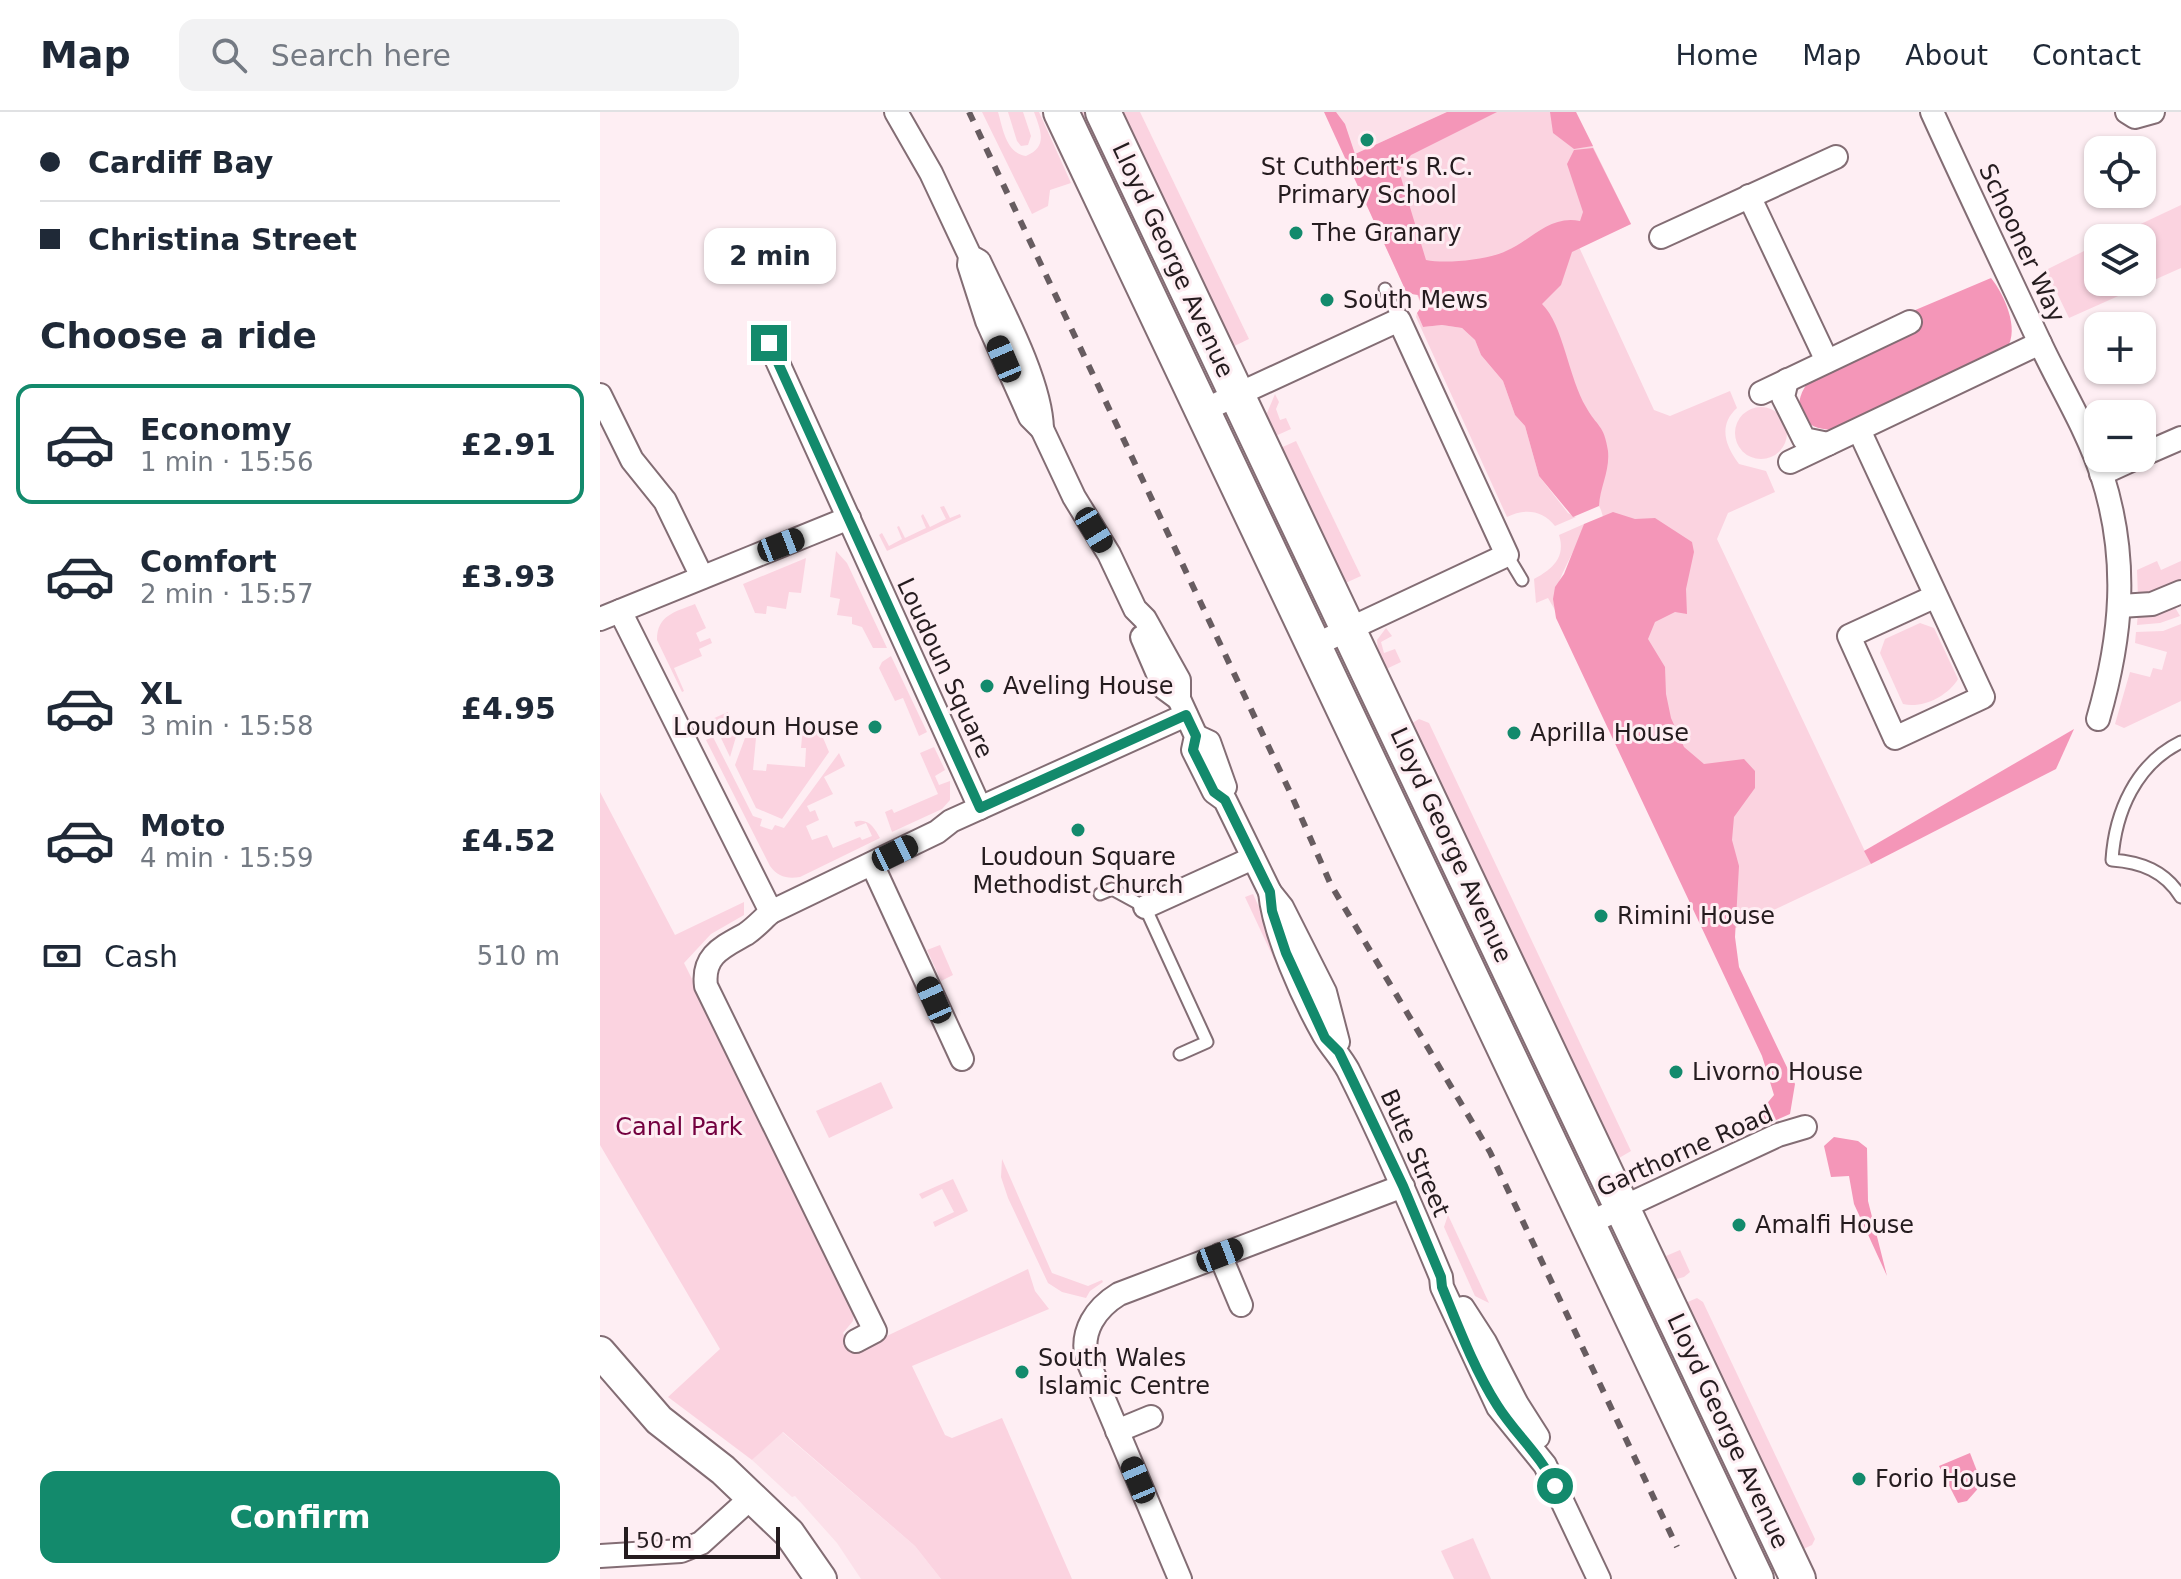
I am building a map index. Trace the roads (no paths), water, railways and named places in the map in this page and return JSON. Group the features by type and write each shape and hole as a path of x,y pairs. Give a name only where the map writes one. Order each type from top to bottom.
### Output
{"main road":[{"name":"Lloyd George Avenue","path":"1061,112 1756,1579"},
{"name":"Lloyd George Avenue","path":"1103,112 1798,1579"}],"street":[{"name":"Bute Street","path":"896,112 931,173 970,256 979,261 1024,360 1042,413 1042,429 1074,497 1109,554 1135,609 1136,621 1164,688 1182,707 1196,736 1193,750 1214,792 1225,800 1270,892 1272,911 1286,953 1325,1038 1339,1052 1403,1186 1454,1315 1498,1407 1545,1465 1599,1579"},
{"path":"2127,112 2135,117 2153,112"},
{"name":"Schooner Way","path":"1940,115 2101,474 2113,521 2120,606 2115,653 2098,719"},
{"path":"1661,237 1836,157"},
{"path":"1749,196 1827,361"},
{"path":"1202,411 1399,320 1507,555 1313,646"},
{"path":"1761,393 1910,322"},
{"name":"Loudoun Square","path":"769,343 980,808"},
{"path":"1790,462 2040,343"},
{"path":"1787,380 1783,397 1804,439 1828,444"},
{"path":"600,397 632,460 665,501 702,577"},
{"path":"1859,430 1983,697 1895,738 1849,636 1936,596"},
{"path":"2156,449 2181,438"},
{"path":"2101,474 2105,472"},
{"path":"771,912 610,615 849,518"},
{"path":"2120,606 2152,604 2177,595"},
{"path":"856,1341 875,1331 706,986 704,975 712,956 719,948 750,932 771,912 937,832 951,821 1182,707"},
{"path":"1145,907 1253,858"},
{"path":"872,864 962,1059"},
{"name":"Garthorne Road","path":"1587,1224 1778,1135 1805,1127"},
{"path":"1180,1579 1084,1348 1093,1316 1119,1294 1403,1186"},
{"path":"1220,1255 1241,1305"},
{"path":"600,1352 659,1420 753,1496 789,1533 821,1579"},
{"path":"1117,1431 1151,1417"},
{"path":"600,1556 681,1551 701,1543 753,1496"}],"lane":[{"path":"1385,289 1399,320"},
{"path":"1507,555 1522,580"},
{"path":"2181,742 2167,749 2138,777 2126,798 2113,842 2112,860 2135,861 2176,879 2181,897"},
{"path":"1100,894 1112,889 1145,907 1207,1042 1180,1054"}],"railway":[{"path":"969,112 1331,885 1490,1152 1677,1547"}],"place":[{"name":"St Cuthbert's R.C. Primary School","path":"1367,140"},
{"name":"The Granary","path":"1296,233"},
{"name":"South Mews","path":"1327,300"},
{"name":"Aveling House","path":"987,686"},
{"name":"Loudoun House","path":"875,727"},
{"name":"Aprilla House","path":"1514,733"},
{"name":"Loudoun Square Methodist Church","path":"1078,830"},
{"name":"Rimini House","path":"1601,916"},
{"name":"Livorno House","path":"1676,1072"},
{"name":"Amalfi House","path":"1739,1225"},
{"name":"South Wales Islamic Centre","path":"1022,1372"},
{"name":"Forio House","path":"1859,1479"}],"park label":[{"name":"Canal Park","path":"679,1127"}]}
